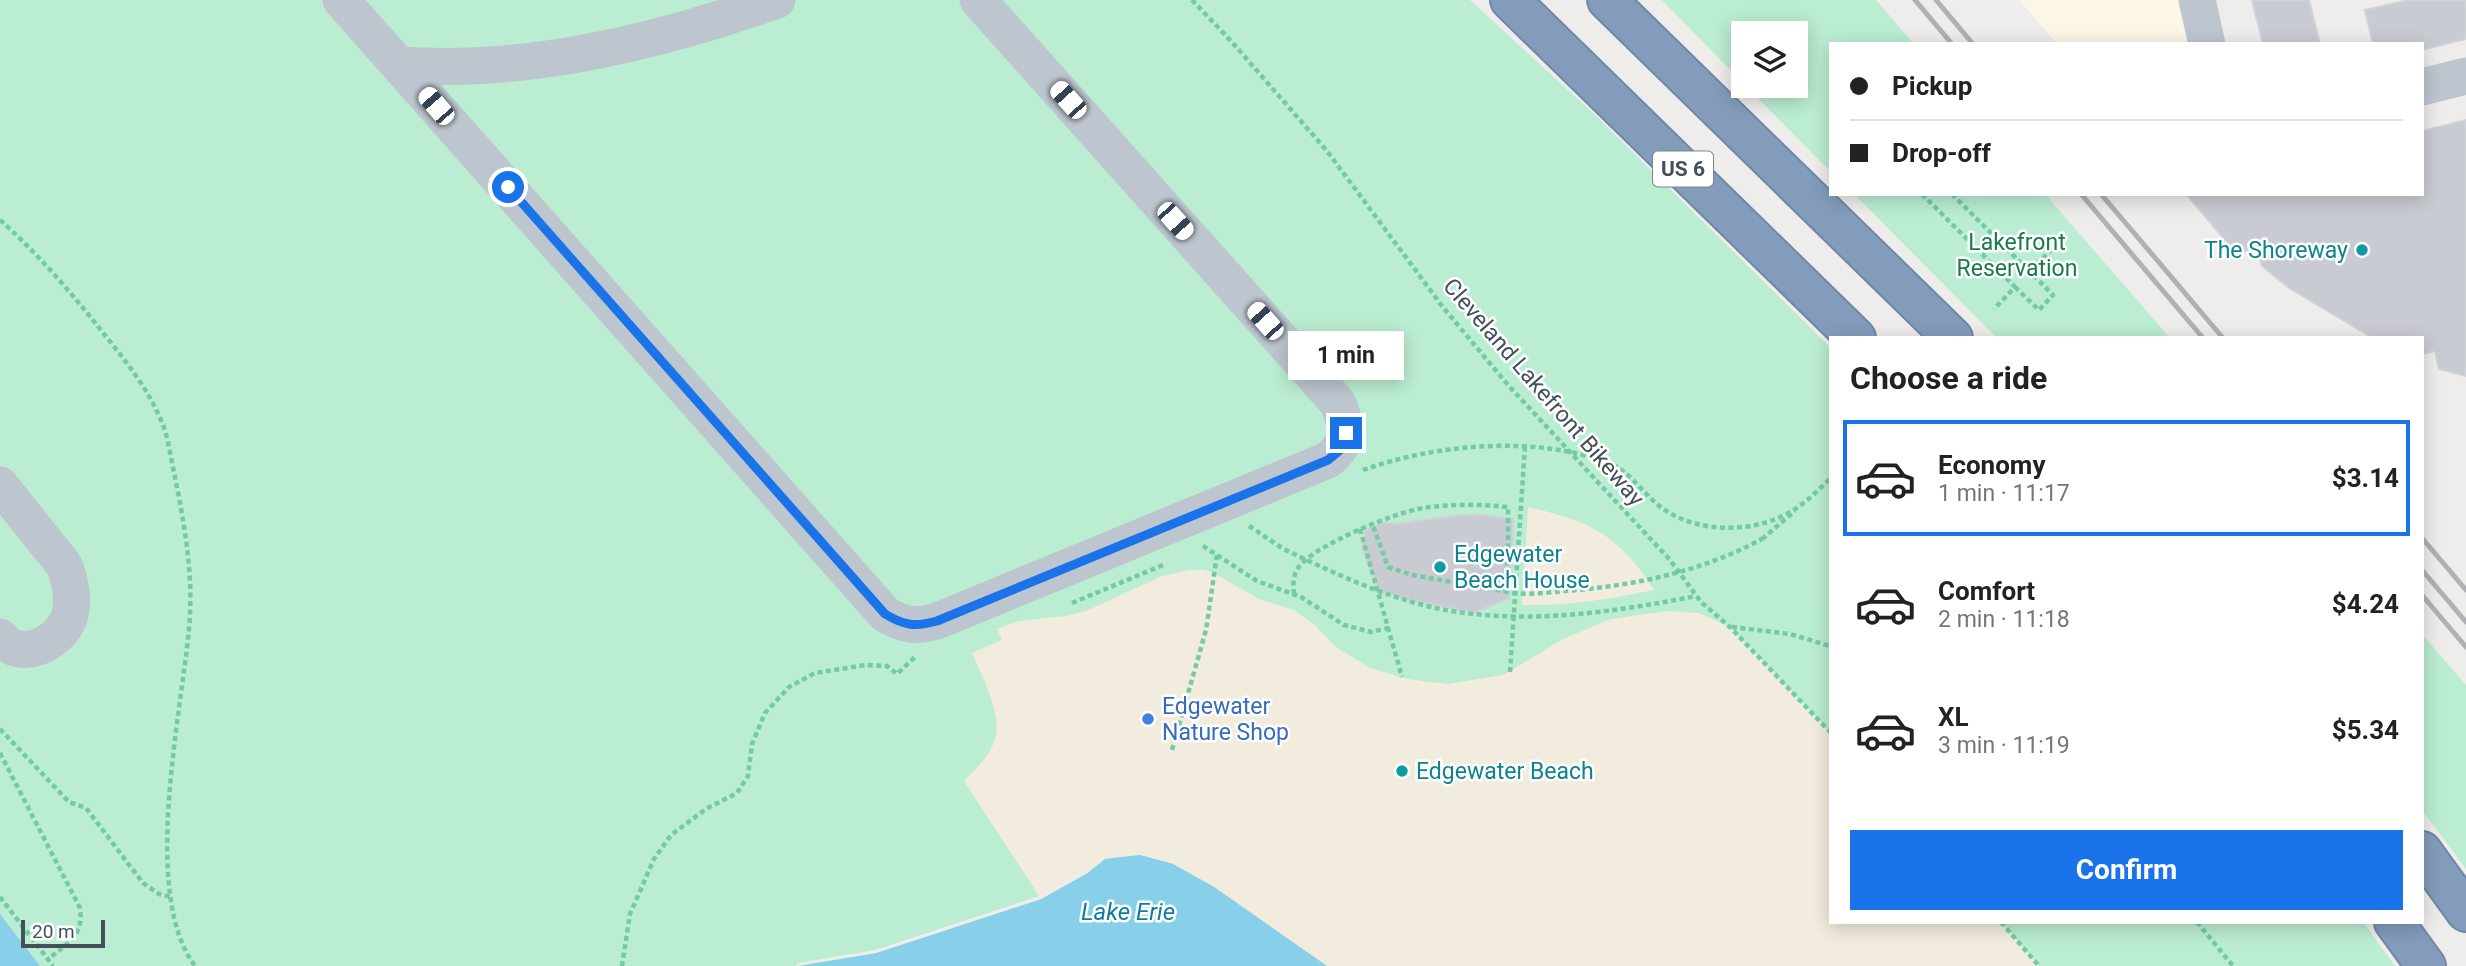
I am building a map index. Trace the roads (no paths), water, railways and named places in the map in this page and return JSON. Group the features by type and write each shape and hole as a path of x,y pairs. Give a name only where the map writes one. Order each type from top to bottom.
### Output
{"highway":[{"name":"US 6","path":"1510,0 1854,336"},
{"path":"1607,0 1951,336"},
{"path":"1618,0 1657,49"},
{"path":"2424,854 2466,912"},
{"path":"2395,924 2426,966"}],"street":[{"path":"341,0 885,614 899,622 919,626 950,616 1328,460 1340,450 1346,433 1343,415 1336,402 978,0"},
{"path":"400,65 429,67 514,62 584,53 737,14 777,0"},
{"path":"2197,0 2207,42"},
{"path":"2424,86 2466,76"},
{"path":"0,485 66,568 72,605 69,619 61,632 49,642 32,650 16,649 0,637"}],"water":[{"name":"Lake Erie","path":"1140,855 1173,864 1214,887 1327,966 799,966 876,953 1041,899 1089,872 1105,859"},
{"path":"0,914 40,966 0,966"}],"railway":[{"path":"1915,0 1950,42"},
{"path":"1936,0 1971,42"},
{"path":"2083,196 2201,336"},
{"path":"2103,196 2221,336"},
{"path":"2424,540 2466,590"},
{"path":"2424,572 2466,622"},
{"path":"2424,597 2466,647"}],"place":[{"name":"The Shoreway","path":"2362,250"},
{"name":"Edgewater Beach House","path":"1440,567"},
{"name":"Edgewater Nature Shop","path":"1148,719"},
{"name":"Edgewater Beach","path":"1402,771"}],"park label":[{"name":"Lakefront Reservation","path":"2017,255"}]}
